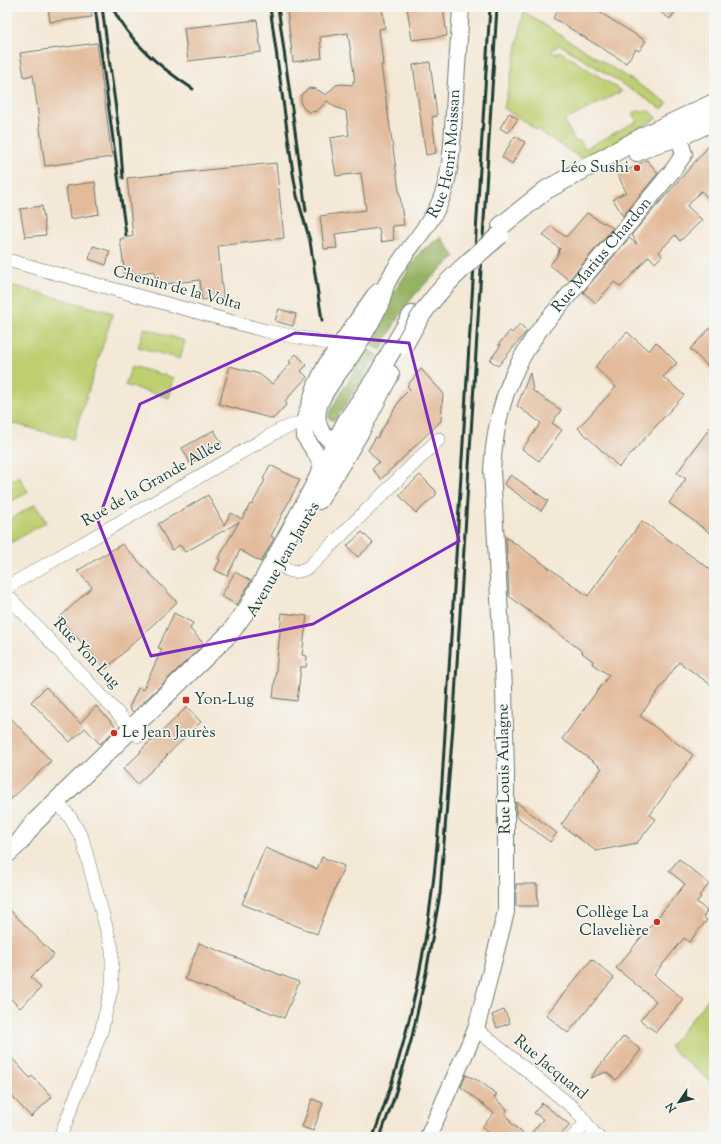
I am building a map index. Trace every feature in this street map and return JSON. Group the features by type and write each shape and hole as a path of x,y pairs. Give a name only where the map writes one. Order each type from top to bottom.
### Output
{"main road":[{"path":"676,129 714,103"},
{"path":"676,129 714,121"},
{"name":"Avenue Jean Jaurès","path":"13,849 34,823 60,805 136,732 230,633 248,608 331,455 374,404 401,342 408,320 444,276 464,257 500,231 546,190 646,135 676,129"},
{"name":"Avenue Jean Jaurès","path":"136,732 181,695 245,627 264,601 299,537 331,455"}],"street":[{"name":"Rue Henri Moissan","path":"331,455 306,437 311,419 316,385 326,364 374,296 386,285 435,211 446,182 452,146 461,7"},
{"name":"Rue Marius Chardon","path":"507,389 527,348 540,329 673,170 684,154 676,129"},
{"name":"Chemin de la Volta","path":"7,260 266,331 339,345"},
{"name":"Rue Henri Moissan","path":"311,419 319,407 323,396 344,367 364,335 381,301 386,285"},
{"name":"Rue Henri Moissan","path":"330,386 331,377 345,352 343,347 339,345"},
{"name":"Rue Louis Aulagne","path":"428,1137 476,1029 506,912 506,773 504,688 492,470 496,431 507,389"},
{"path":"311,419 328,439 331,455"},
{"name":"Rue de la Grande Allée","path":"7,587 280,430 311,419"},
{"path":"281,548 279,563 282,566 294,572 301,571 309,567 439,439"},
{"name":"Rue Yon Lug","path":"7,595 136,732"},
{"path":"60,805 76,825 86,851 112,949 112,986 101,1032 60,1137"},
{"name":"Rue Jacquard","path":"476,1029 576,1110 598,1137"},
{"path":"573,1137 586,1122"}],"highlighted area":[{"path":"295,333 409,343 459,541 313,624 151,656 98,521 140,404"}],"green space":[{"path":"524,12 668,103 662,109 559,44 555,49 553,47 551,51 557,54 559,51 622,91 564,121 576,142 580,140 585,149 637,121 633,113 649,111 657,118 634,133 587,158 579,157 504,108"},
{"path":"441,237 455,257 418,291 397,319 381,350 369,344 374,335 371,333 392,295 421,251"},
{"path":"7,284 113,313 73,439 7,422"},
{"path":"144,328 185,341 180,359 138,347"},
{"path":"367,349 378,355 337,418 331,420 328,417 332,408"},
{"path":"132,366 174,378 169,398 125,385"},
{"path":"19,476 28,492 7,504 7,482"},
{"path":"36,504 46,522 7,545 7,521"},
{"path":"714,992 714,1084 669,1047"}],"building":[{"path":"48,7 90,7 92,17 50,22"},
{"path":"317,7 318,12 358,7 382,7 385,28 379,29 383,65 381,65 404,225 392,226 394,240 381,242 379,228 335,234 337,248 324,249 320,216 366,210 361,173 336,176 330,138 349,135 346,111 335,107 327,101 317,111 309,112 305,110 301,104 301,95 309,88 316,89 326,95 336,85 353,85 353,81 355,81 348,33 320,37 322,58 293,62 287,10"},
{"path":"407,7 443,7 447,36 412,40"},
{"path":"560,7 591,7 646,41 639,51 636,49 626,63 553,18"},
{"path":"653,7 678,7 670,19"},
{"path":"257,20 261,52 188,61 184,28"},
{"path":"97,43 112,157 45,166 33,75 24,77 20,53"},
{"path":"430,62 437,116 432,117 436,153 426,155 413,65"},
{"path":"509,113 518,119 508,133 500,128"},
{"path":"515,136 525,142 512,164 502,157"},
{"path":"714,140 714,204 701,191 687,206 702,220 680,241 675,235 659,252 662,256 655,263 649,256 621,287 614,282 596,303 583,292 629,238 637,244 632,234"},
{"path":"647,160 658,173 623,216 613,199 626,192 618,175"},
{"path":"276,163 284,238 218,246 223,297 202,300 200,280 156,285 155,271 125,275 120,239 133,236 127,178"},
{"path":"95,182 99,214 70,219 66,186"},
{"path":"42,206 46,235 25,237 20,209"},
{"path":"587,213 613,228 569,280 550,265 559,253 558,251 560,249 543,235 551,226 566,237"},
{"path":"93,246 110,251 106,265 89,259"},
{"path":"279,309 296,314 293,326 275,321"},
{"path":"520,324 527,331 498,366 490,360 501,345 498,345 510,331 512,333"},
{"path":"714,324 714,372 690,349"},
{"path":"627,332 649,351 656,342 677,363 663,377 684,395 619,467 578,428 616,387 595,367"},
{"path":"296,354 307,365 301,371 307,377 285,401 287,404 273,419 219,404 230,366 259,374 272,384 291,363 289,362"},
{"path":"421,369 443,393 441,421 381,479 372,469 379,462 368,450 401,398 410,389 407,386"},
{"path":"530,373 533,391 561,410 552,423 562,430 539,461 522,449 541,423 517,406"},
{"path":"714,422 714,536 669,503 686,479 677,473"},
{"path":"214,430 222,444 190,463 182,448"},
{"path":"270,465 300,480 271,536 274,538 261,562 240,550 227,576 215,570 220,560 218,559 239,522 185,552 180,545 172,550 158,524 208,495 224,525 231,513 242,519 250,504 252,505 265,480 263,479"},
{"path":"420,475 436,491 436,495 416,513 399,495"},
{"path":"511,475 548,501 541,511 504,484"},
{"path":"642,521 714,572 714,687 679,662 640,716 693,755 650,815 656,819 637,843 596,851 561,825 602,768 562,739 609,675 592,664 593,661 582,653 583,652 509,596 506,537 588,596"},
{"path":"362,532 373,543 358,557 347,546"},
{"path":"122,544 177,602 106,669 59,618 92,587 77,571"},
{"path":"235,572 251,581 237,605 221,596"},
{"path":"174,613 193,623 190,629 204,644 133,712 129,708 138,688 143,690 162,649 158,648"},
{"path":"282,613 307,616 302,655 307,656 306,667 301,667 297,701 273,698"},
{"path":"46,687 80,723 96,706 117,728 100,744 85,728 70,742 31,702"},
{"path":"187,707 201,722 137,784 123,769 150,741 151,742"},
{"path":"7,714 51,761 7,803"},
{"path":"516,802 557,833 550,842 516,816"},
{"path":"265,848 317,869 322,857 344,866 317,934 242,904"},
{"path":"679,859 709,884 699,896 701,897 697,902 707,911 703,917 707,920 689,942 684,938 654,975 683,999 656,1032 640,1020 656,1001 616,968 685,884 669,871"},
{"path":"516,884 537,884 538,906 516,906"},
{"path":"7,907 54,955 31,977 41,988 20,1008 7,995"},
{"path":"199,943 299,982 284,1018 185,979"},
{"path":"592,959 614,978 568,1033 546,1015"},
{"path":"504,1010 510,1023 497,1028 492,1015"},
{"path":"624,1036 641,1050 616,1080 606,1072 590,1078"},
{"path":"7,1053 30,1078 32,1076 52,1097 31,1117 7,1091"},
{"path":"466,1075 479,1081 497,1094 494,1098 507,1109 505,1115 511,1121 510,1122 527,1137 494,1137 482,1127 494,1113 461,1087"},
{"path":"312,1099 323,1103 313,1131 302,1127"},
{"path":"542,1103 570,1125 559,1137 528,1137 543,1119 534,1113"}],"railway":[{"path":"95,7 126,235"},
{"path":"102,7 120,139 123,178"},
{"path":"112,7 119,20 147,54 193,89"},
{"path":"270,7 293,173 297,196 310,241 322,320"},
{"path":"278,7 306,211"},
{"path":"373,1137 384,1107 410,1016 423,954 435,864 442,782 490,7"},
{"path":"380,1137 394,1098 411,1041 426,973 440,894 454,713 497,7"}],"place":[{"name":"Léo Sushi","path":"637,168"},
{"name":"Yon-Lug","path":"186,700"},
{"name":"Le Jean Jaurès","path":"114,733"},
{"name":"Collège La Clavelière","path":"657,922"}]}
